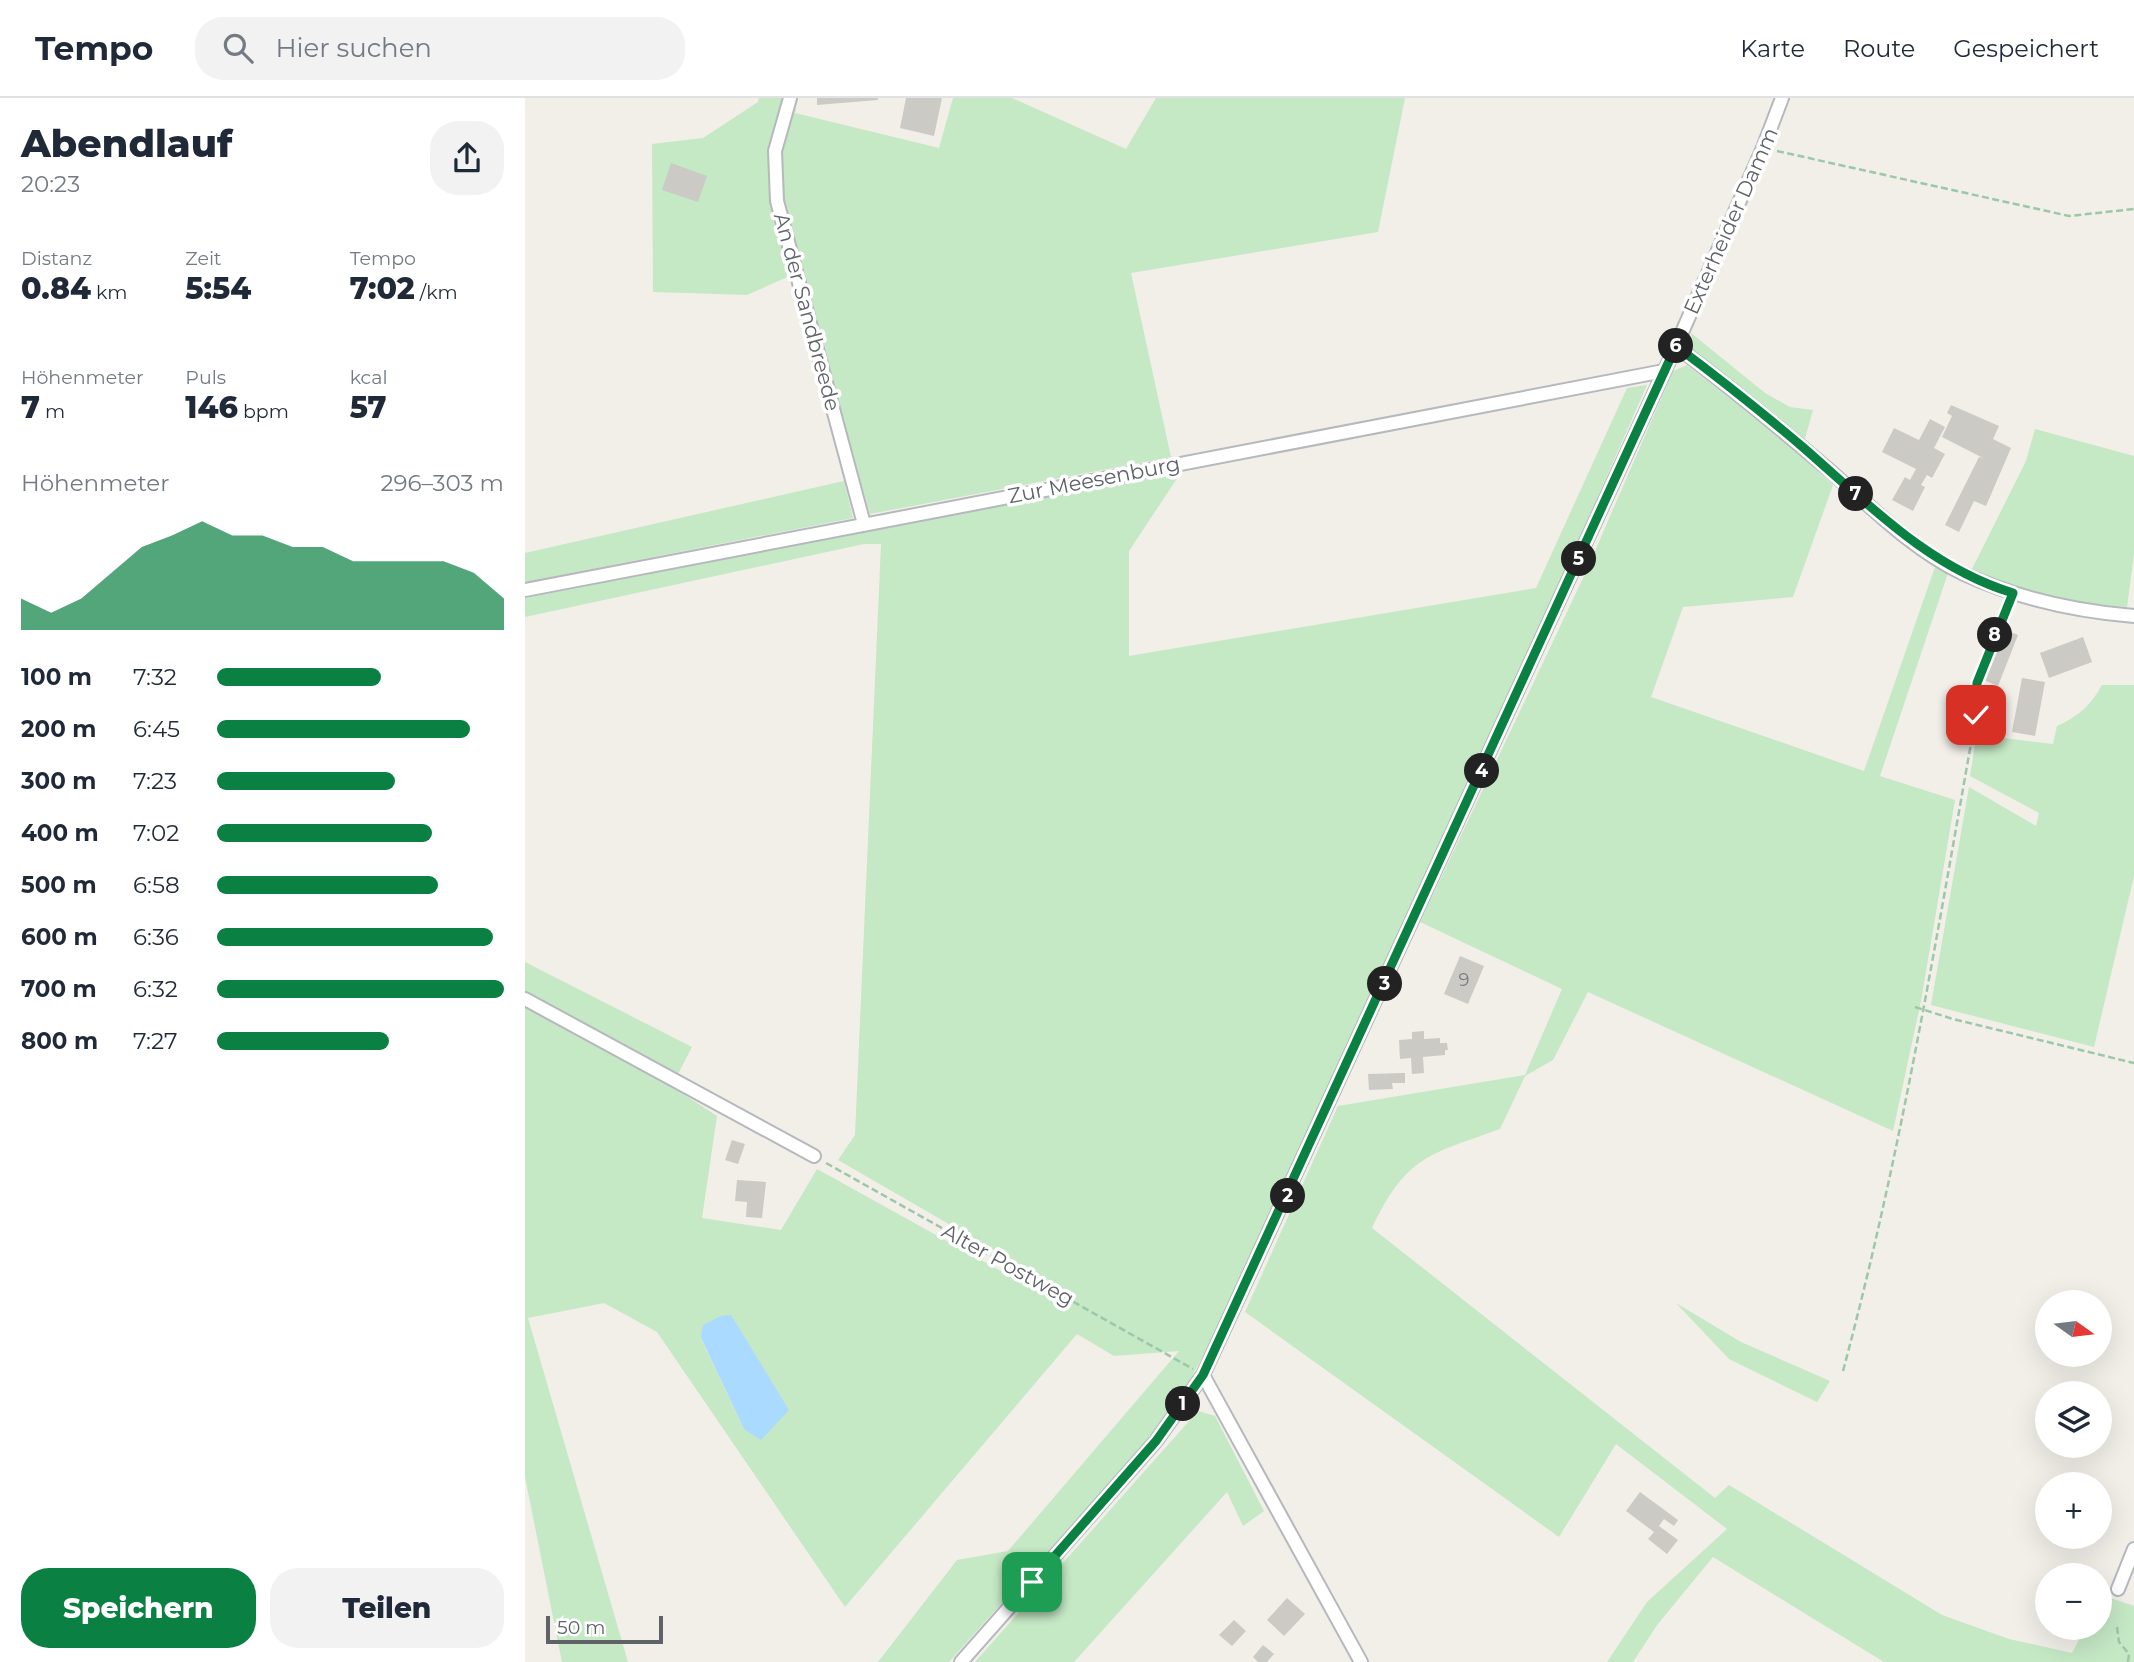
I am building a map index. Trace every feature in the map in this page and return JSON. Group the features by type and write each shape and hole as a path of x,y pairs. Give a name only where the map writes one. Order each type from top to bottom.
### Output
{"street":[{"name":"An der Sandbreede","path":"790,98 775,151 777,201 864,524"},
{"name":"Exterheider Damm","path":"961,1662 1156,1441 1203,1375 1676,346 1763,148 1782,98"},
{"path":"1676,346 1763,413 1921,549 1963,573 2013,593 2063,608 2134,616"},
{"name":"Zur Meesenburg","path":"525,590 1664,371"},
{"path":"525,999 814,1156"},
{"path":"1203,1375 1361,1662"},
{"path":"2118,1589 2134,1549"}],"path":[{"path":"1763,148 2069,216 2134,209"},
{"path":"1843,1371 1874,1254 1897,1150 1976,715 1977,683 2013,593"},
{"path":"1915,1007 2134,1063"},
{"name":"Alter Postweg","path":"814,1156 1203,1375"},
{"path":"2117,1627 2119,1642 2129,1654 2128,1662"}],"green space":[{"path":"759,98 797,98 795,113 939,148 953,98 1012,98 1126,149 1156,98 1405,98 1378,232 1131,273 1171,457 870,514 801,271 747,295 653,292 652,144 703,138 758,102"},
{"path":"1691,333 1765,393 1790,407 1813,410 1804,442 1693,352"},
{"path":"1687,365 1789,445 1833,485 1793,597 1683,607 1651,697 1864,771 1935,567 1948,573 1880,776 1955,800 1921,1001 1893,1131 1588,992 1553,1060 1525,1076 1500,1129 1455,1145 1409,1171 1397,1185 1372,1228 1715,1498 1729,1485 1942,1615 2009,1639 2072,1653 2079,1640 2112,1640 2112,1598 2134,1606 2134,1662 1884,1662 1713,1557 1657,1625 1633,1662 1607,1662 1647,1602 1727,1529 1616,1444 1559,1537 1245,1312 1338,1106 1525,1075 1562,989 1420,922 1585,574 1673,371"},
{"path":"1647,385 1548,610 1222,1320 1188,1384 1148,1439 949,1662 878,1662 957,1560 1008,1551 1179,1351 1114,1356 1077,1334 845,1607 657,1332 604,1303 528,1318 628,1662 562,1662 525,1477 525,1007 671,1086 717,1116 702,1218 781,1230 817,1169 1055,1301 1063,1290 838,1160 855,1135 881,544 864,544 525,617 525,598 1063,492 1174,473 1176,480 1129,551 1129,656 1536,588 1627,388","holes":["701,1339 789,1410 744,1429"]},
{"path":"2035,429 2134,456 2134,554 2127,607 2066,602 2004,585 1971,571 2026,461"},
{"path":"844,481 853,518 525,582 525,553"},
{"path":"2102,685 2134,685 2134,876 2094,1047 1931,1005 1969,787 2036,826 2039,813 1970,776 1976,739 1986,736 2053,744 2057,726 2083,710"},
{"path":"525,962 692,1047 678,1074 525,993"},
{"path":"1676,1303 1741,1342 1830,1381 1817,1402 1729,1359"},
{"path":"1198,1411 1215,1416 1264,1511 1243,1526 1227,1492 1074,1662 975,1662"}],"water":[{"path":"731,1315 789,1410 761,1440 744,1429 701,1338 703,1325 721,1316"}],"building":[{"path":"817,98 878,98 878,100 817,105"},
{"path":"906,98 942,98 934,136 900,128"},
{"path":"671,163 707,176 698,202 662,190"},
{"path":"1951,405 1999,426 1993,439 2011,448 1986,506 1974,501 1959,532 1945,525 1979,457 1983,458 1942,437 1952,416 1947,413"},
{"path":"1930,419 1945,427 1934,448 1945,454 1932,478 1927,475 1921,485 1925,487 1913,511 1892,500 1905,477 1910,480 1916,469 1882,452 1894,428 1919,440"},
{"path":"2004,629 2018,635 1998,686 1984,680"},
{"path":"2083,637 2092,662 2049,678 2040,653"},
{"path":"2022,678 2045,682 2035,736 2012,732"},
{"path":"1958,705 1969,707 1966,736 1953,733"},
{"path":"1460,956 1484,966 1468,1004 1444,994"},
{"path":"1424,1031 1424,1039 1440,1038 1440,1043 1447,1043 1448,1050 1445,1050 1445,1055 1423,1057 1424,1073 1412,1074 1411,1058 1400,1059 1399,1040 1412,1039 1412,1032"},
{"path":"1405,1073 1405,1083 1392,1083 1393,1089 1369,1090 1368,1074"},
{"path":"732,1140 745,1144 738,1164 725,1160"},
{"path":"737,1180 766,1182 762,1218 746,1217 747,1202 735,1201"},
{"path":"1640,1492 1678,1520 1674,1526 1664,1519 1659,1526 1678,1540 1667,1554 1648,1539 1654,1532 1626,1511"},
{"path":"1287,1598 1305,1614 1284,1636 1267,1620"},
{"path":"1234,1620 1246,1631 1232,1646 1219,1635"},
{"path":"1263,1645 1274,1654 1267,1662 1258,1662 1253,1657"}],"route":[{"path":"1032,1582 1156,1441 1203,1375 1231,1320 1676,346 1763,413 1921,549 1963,573 2013,593 1977,683 1976,715"}]}
